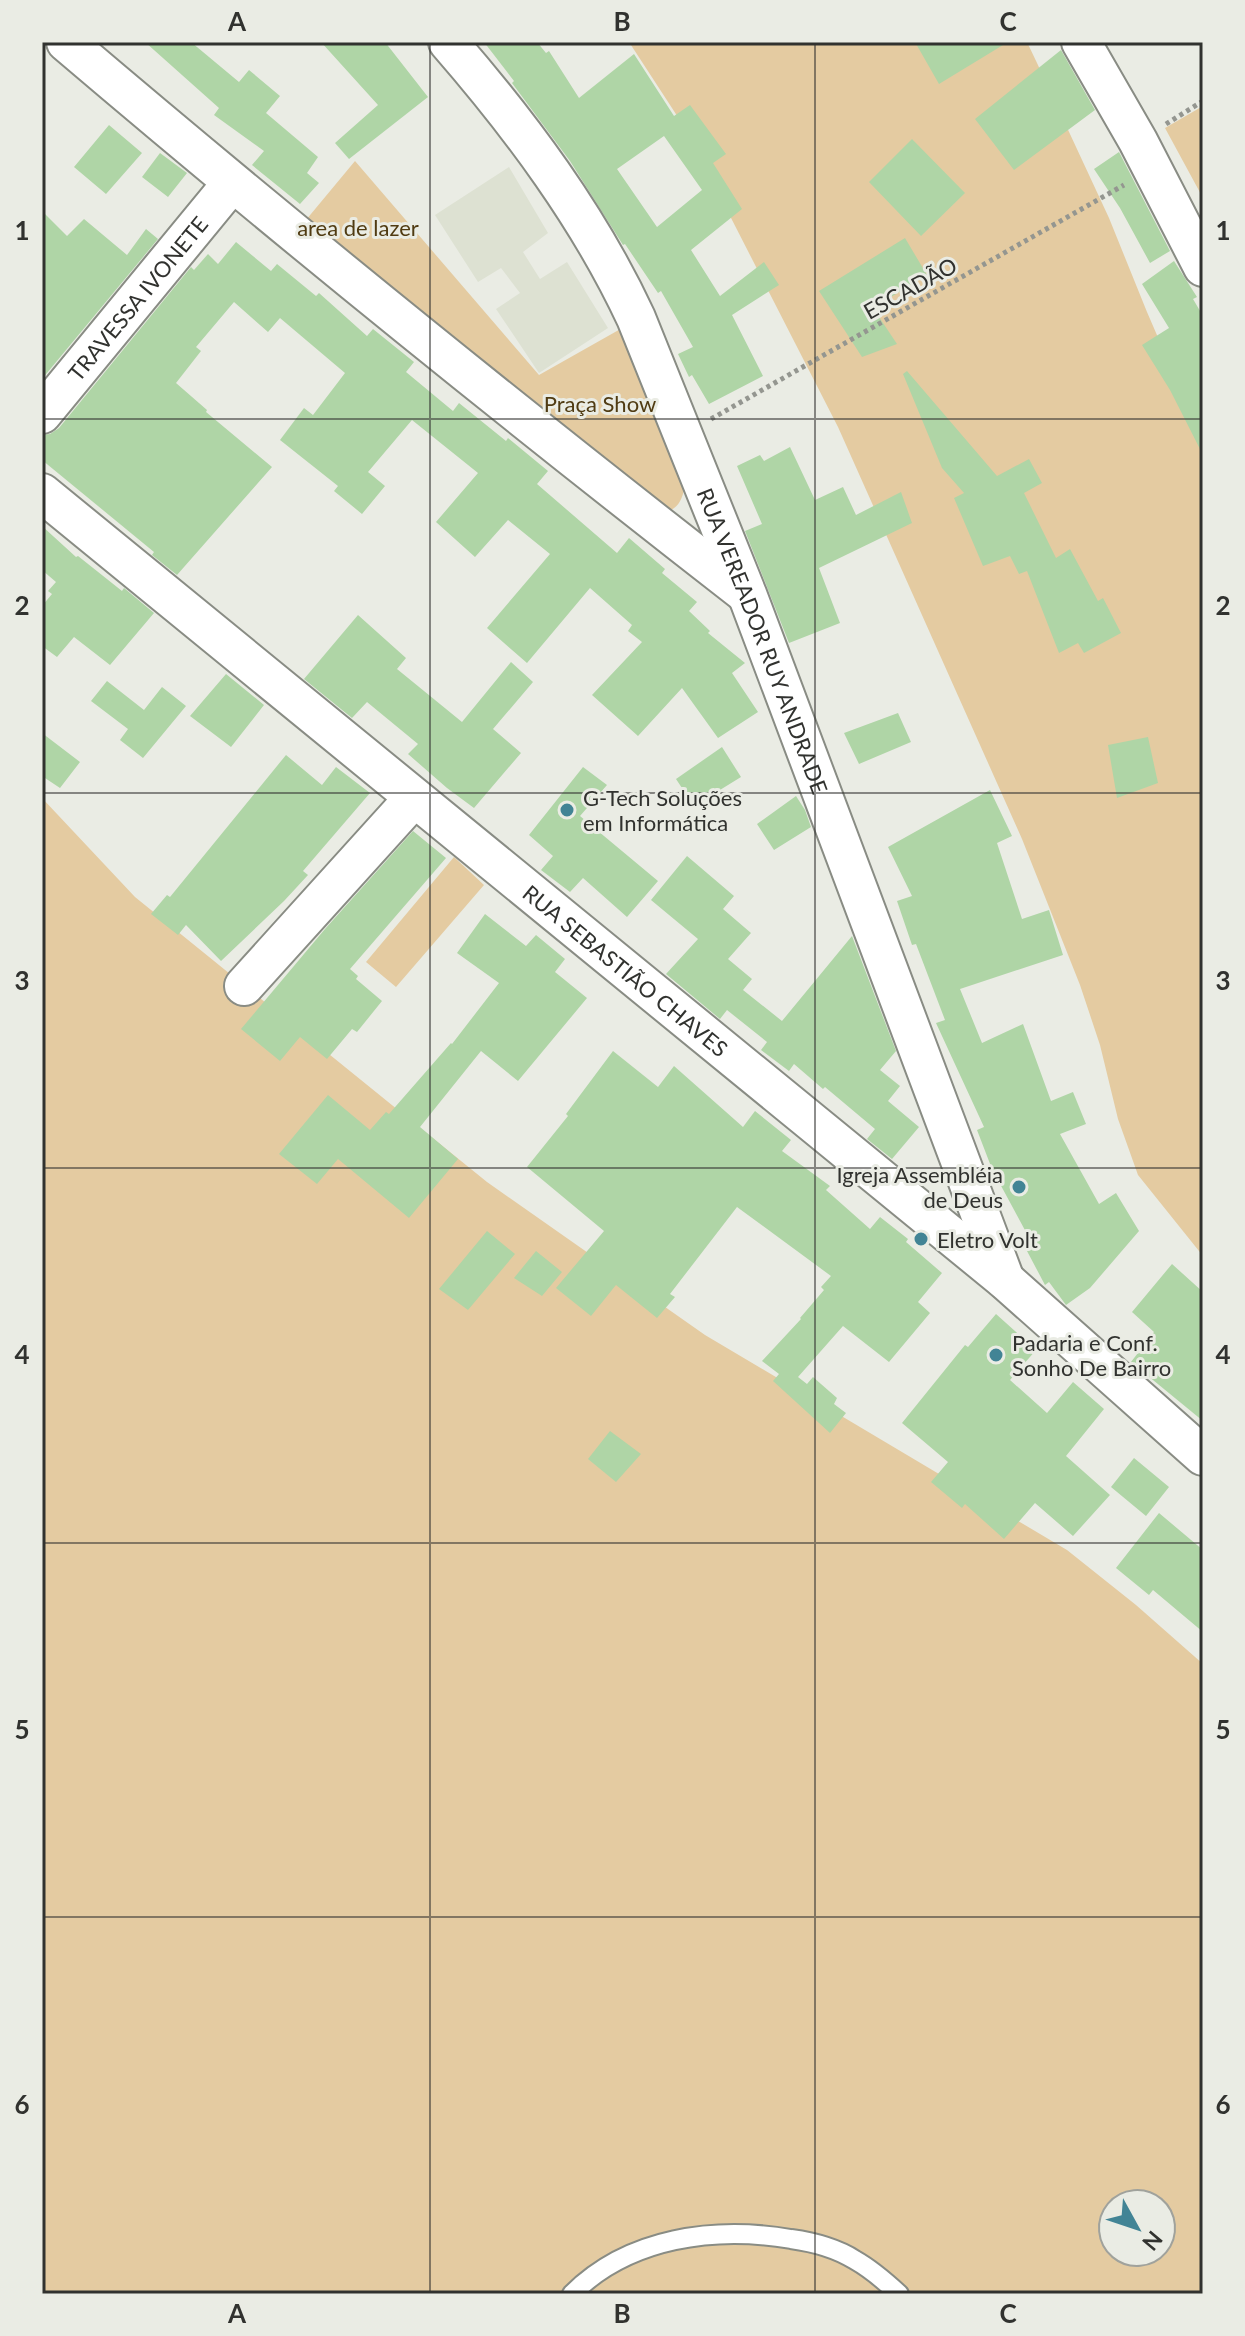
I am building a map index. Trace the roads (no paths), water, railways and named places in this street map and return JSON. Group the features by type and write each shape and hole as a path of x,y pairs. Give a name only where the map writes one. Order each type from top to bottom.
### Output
{"street":[{"path":"66,42 232,183 539,432 747,594"},
{"name":"RUA VEREADOR RUY ANDRADE","path":"448,42 510,116 587,226 623,289 747,594 1005,1280"},
{"path":"1081,42 1203,267"},
{"name":"TRAVESSA IVONETE","path":"42,414 232,183"},
{"name":"RUA SEBASTIÃO CHAVES","path":"42,493 1005,1280 1203,1456"},
{"path":"244,986 414,798"}],"lane":[{"path":"572,2294 595,2275 643,2249 717,2233 756,2233 817,2243 854,2258 899,2294"}],"place":[{"name":"G-Tech Soluções em Informática","path":"567,810"},
{"name":"Igreja Assembléia de Deus","path":"1019,1187"},
{"name":"Eletro Volt","path":"921,1239"},
{"name":"Padaria e Conf. Sonho De Bairro","path":"996,1355"}],"park label":[{"name":"area de lazer","path":"358,227"},
{"name":"Praça Show","path":"600,403"}]}
